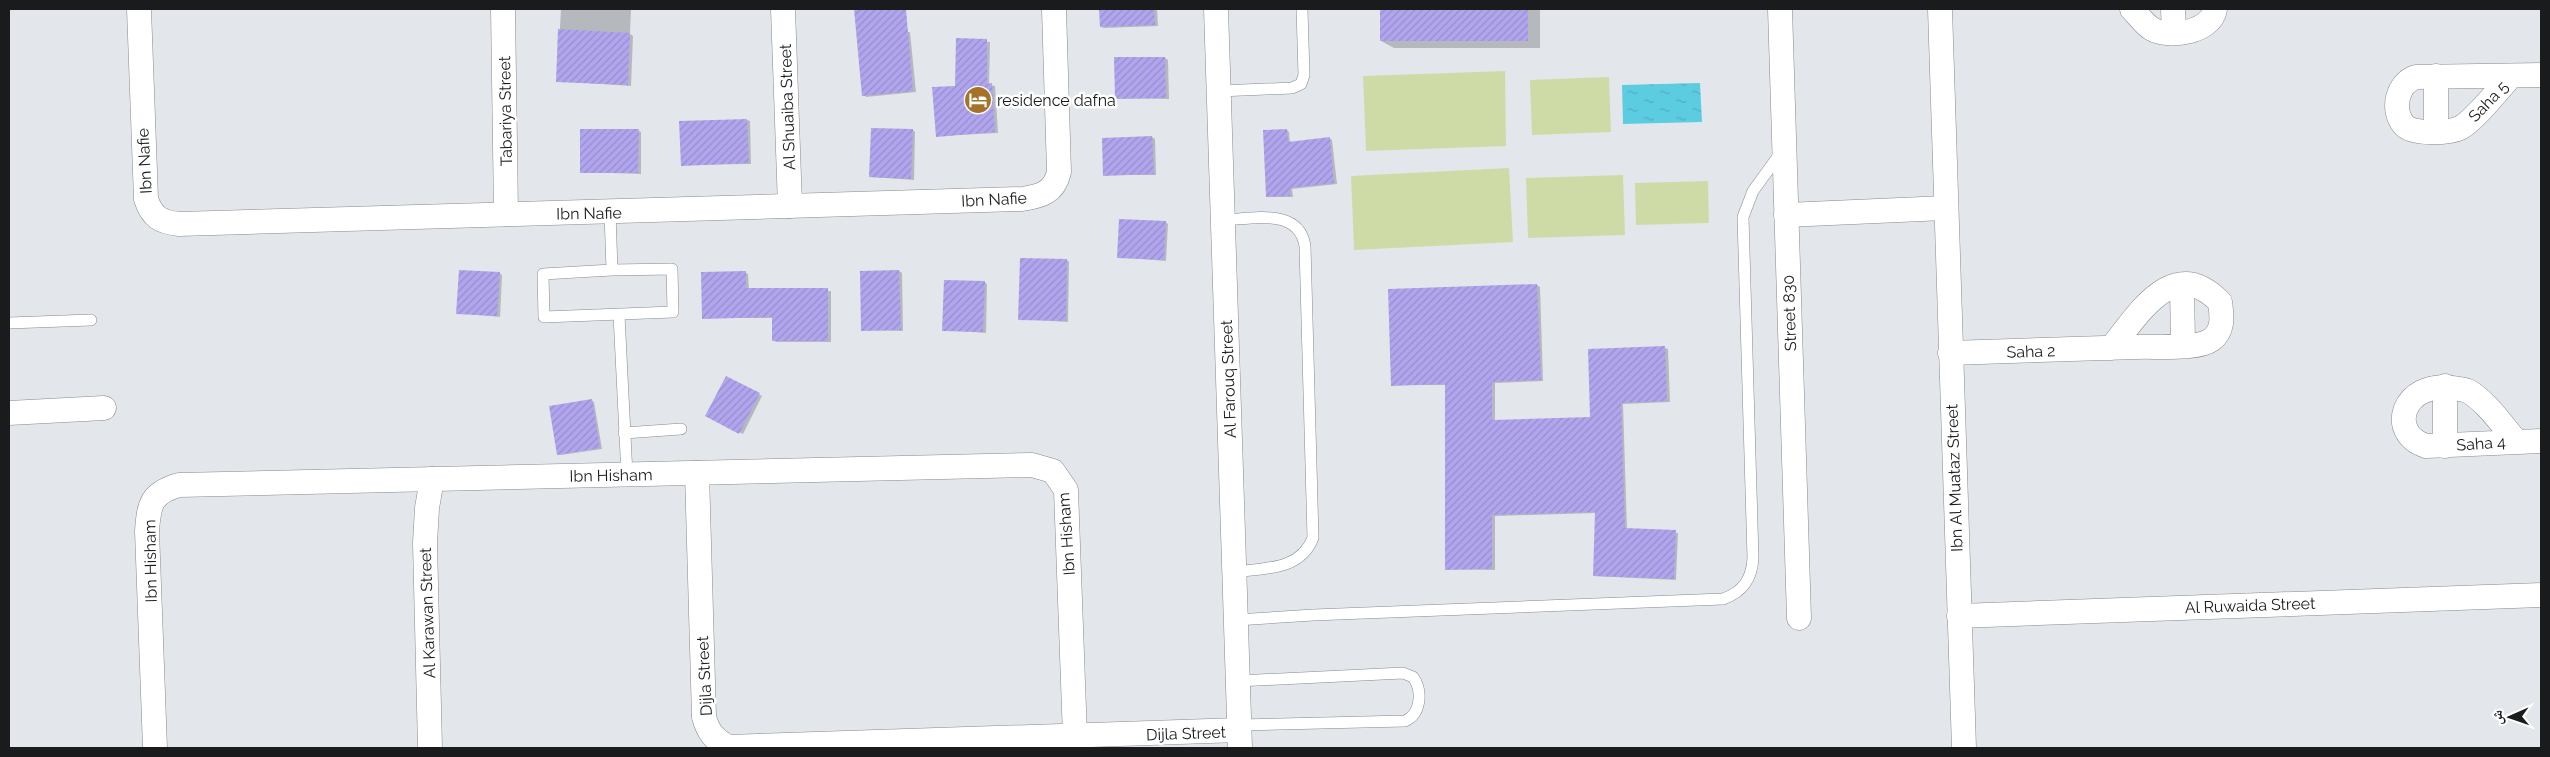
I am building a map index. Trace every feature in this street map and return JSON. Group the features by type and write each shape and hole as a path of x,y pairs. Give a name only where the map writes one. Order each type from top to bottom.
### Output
{"street":[{"name":"Ibn Nafie","path":"139,9 144,186 149,208 155,217 165,222 180,224 506,214 610,213 1022,199 1047,193 1054,186 1059,172 1054,9"},
{"name":"Tabariya Street","path":"503,9 506,214"},
{"name":"Al Shuaiba Street","path":"783,9 790,206"},
{"name":"Al Farouq Street","path":"1216,9 1240,735"},
{"name":"Street 830","path":"1780,9 1799,618"},
{"name":"Ibn Al Muataz Street","path":"1940,9 1964,748"},
{"path":"2132,9 2152,29 2174,32 2198,30 2210,23 2215,9"},
{"path":"2173,9 2174,32"},
{"name":"Saha 5","path":"2512,76 2461,128 2414,131 2409,129 2399,116 2397,105 2399,93 2404,83 2416,77 2541,75"},
{"path":"2436,76 2436,131"},
{"path":"1786,214 1945,208"},
{"path":"2111,348 2151,299 2168,287 2182,285 2183,345"},
{"name":"Saha 2","path":"1950,354 2183,345 2210,341 2217,336 2221,328 2220,302 2214,296 2194,286 2182,285"},
{"name":"Saha 4","path":"2445,386 2445,446"},
{"name":"Saha 4","path":"2516,441 2480,399 2466,390 2445,386 2417,392 2409,400 2406,407 2405,427 2417,443 2426,446 2541,440"},
{"path":"9,412 104,408"},
{"name":"Ibn Hisham","path":"155,748 147,531 149,510 154,499 164,489 179,485 1032,465 1053,471 1066,490 1074,737"},
{"name":"Dijla Street","path":"696,473 704,717 708,731 716,740 728,747 1074,737 1240,735"},
{"name":"Al Karawan Street","path":"430,748 425,543 426,508 432,479"},
{"name":"Al Ruwaida Street","path":"1959,616 2541,595"}],"lane":[{"path":"1219,91 1292,88 1301,84 1304,75 1302,9"},
{"path":"1236,620 1313,615 1723,599 1742,588 1749,580 1753,558 1743,217 1753,191 1784,148"},
{"path":"610,213 612,270"},
{"path":"1223,220 1283,218 1299,228 1304,237 1305,246 1313,538 1304,554 1290,564 1234,572"},
{"path":"670,268 672,270 673,312 547,318 543,315 543,274 612,270 670,268"},
{"path":"619,315 627,475"},
{"path":"9,322 90,320"},
{"path":"624,433 681,429"},
{"path":"1238,682 1403,673 1413,677 1418,686 1417,712 1415,716 1405,721 1240,735"}],"green space":[{"path":"1505,71 1506,146 1366,151 1363,76"},
{"path":"1609,77 1611,132 1532,135 1530,80"},
{"path":"1509,168 1513,242 1354,250 1351,176"},
{"path":"1623,175 1625,235 1528,238 1526,178"},
{"path":"1708,181 1709,223 1636,225 1635,183"}],"water":[{"path":"1700,83 1702,122 1623,124 1622,85"}],"building":[{"path":"854,9 906,9 913,91 862,96"},
{"path":"1099,9 1154,9 1155,25 1100,27"},
{"path":"1380,9 1528,9 1528,41 1380,41"},
{"path":"558,29 630,33 628,85 556,82"},
{"path":"956,38 987,39 987,84 992,83 995,132 936,137 932,87 955,86"},
{"path":"1114,57 1165,57 1166,98 1115,99"},
{"path":"747,119 749,163 681,166 679,121"},
{"path":"871,128 913,129 911,179 869,177"},
{"path":"580,129 639,129 638,173 580,173"},
{"path":"1287,129 1288,142 1330,137 1334,183 1290,188 1290,196 1266,197 1263,130"},
{"path":"1152,136 1154,174 1103,176 1102,138"},
{"path":"1119,219 1166,221 1164,260 1117,258"},
{"path":"1020,258 1067,259 1066,321 1018,320"},
{"path":"459,270 500,272 497,316 456,314"},
{"path":"899,270 901,330 861,331 860,271"},
{"path":"746,271 746,288 828,288 828,341 772,341 772,317 702,319 701,272"},
{"path":"944,280 985,281 983,332 942,331"},
{"path":"1537,284 1541,380 1492,382 1492,420 1590,417 1588,349 1665,346 1667,401 1621,403 1625,528 1676,530 1674,579 1593,576 1595,512 1492,515 1492,569 1445,570 1445,384 1391,386 1388,289"},
{"path":"726,376 760,393 739,434 705,416"},
{"path":"592,399 600,448 557,455 549,406"}],"place":[{"name":"residence dafna","path":"978,100"}]}
